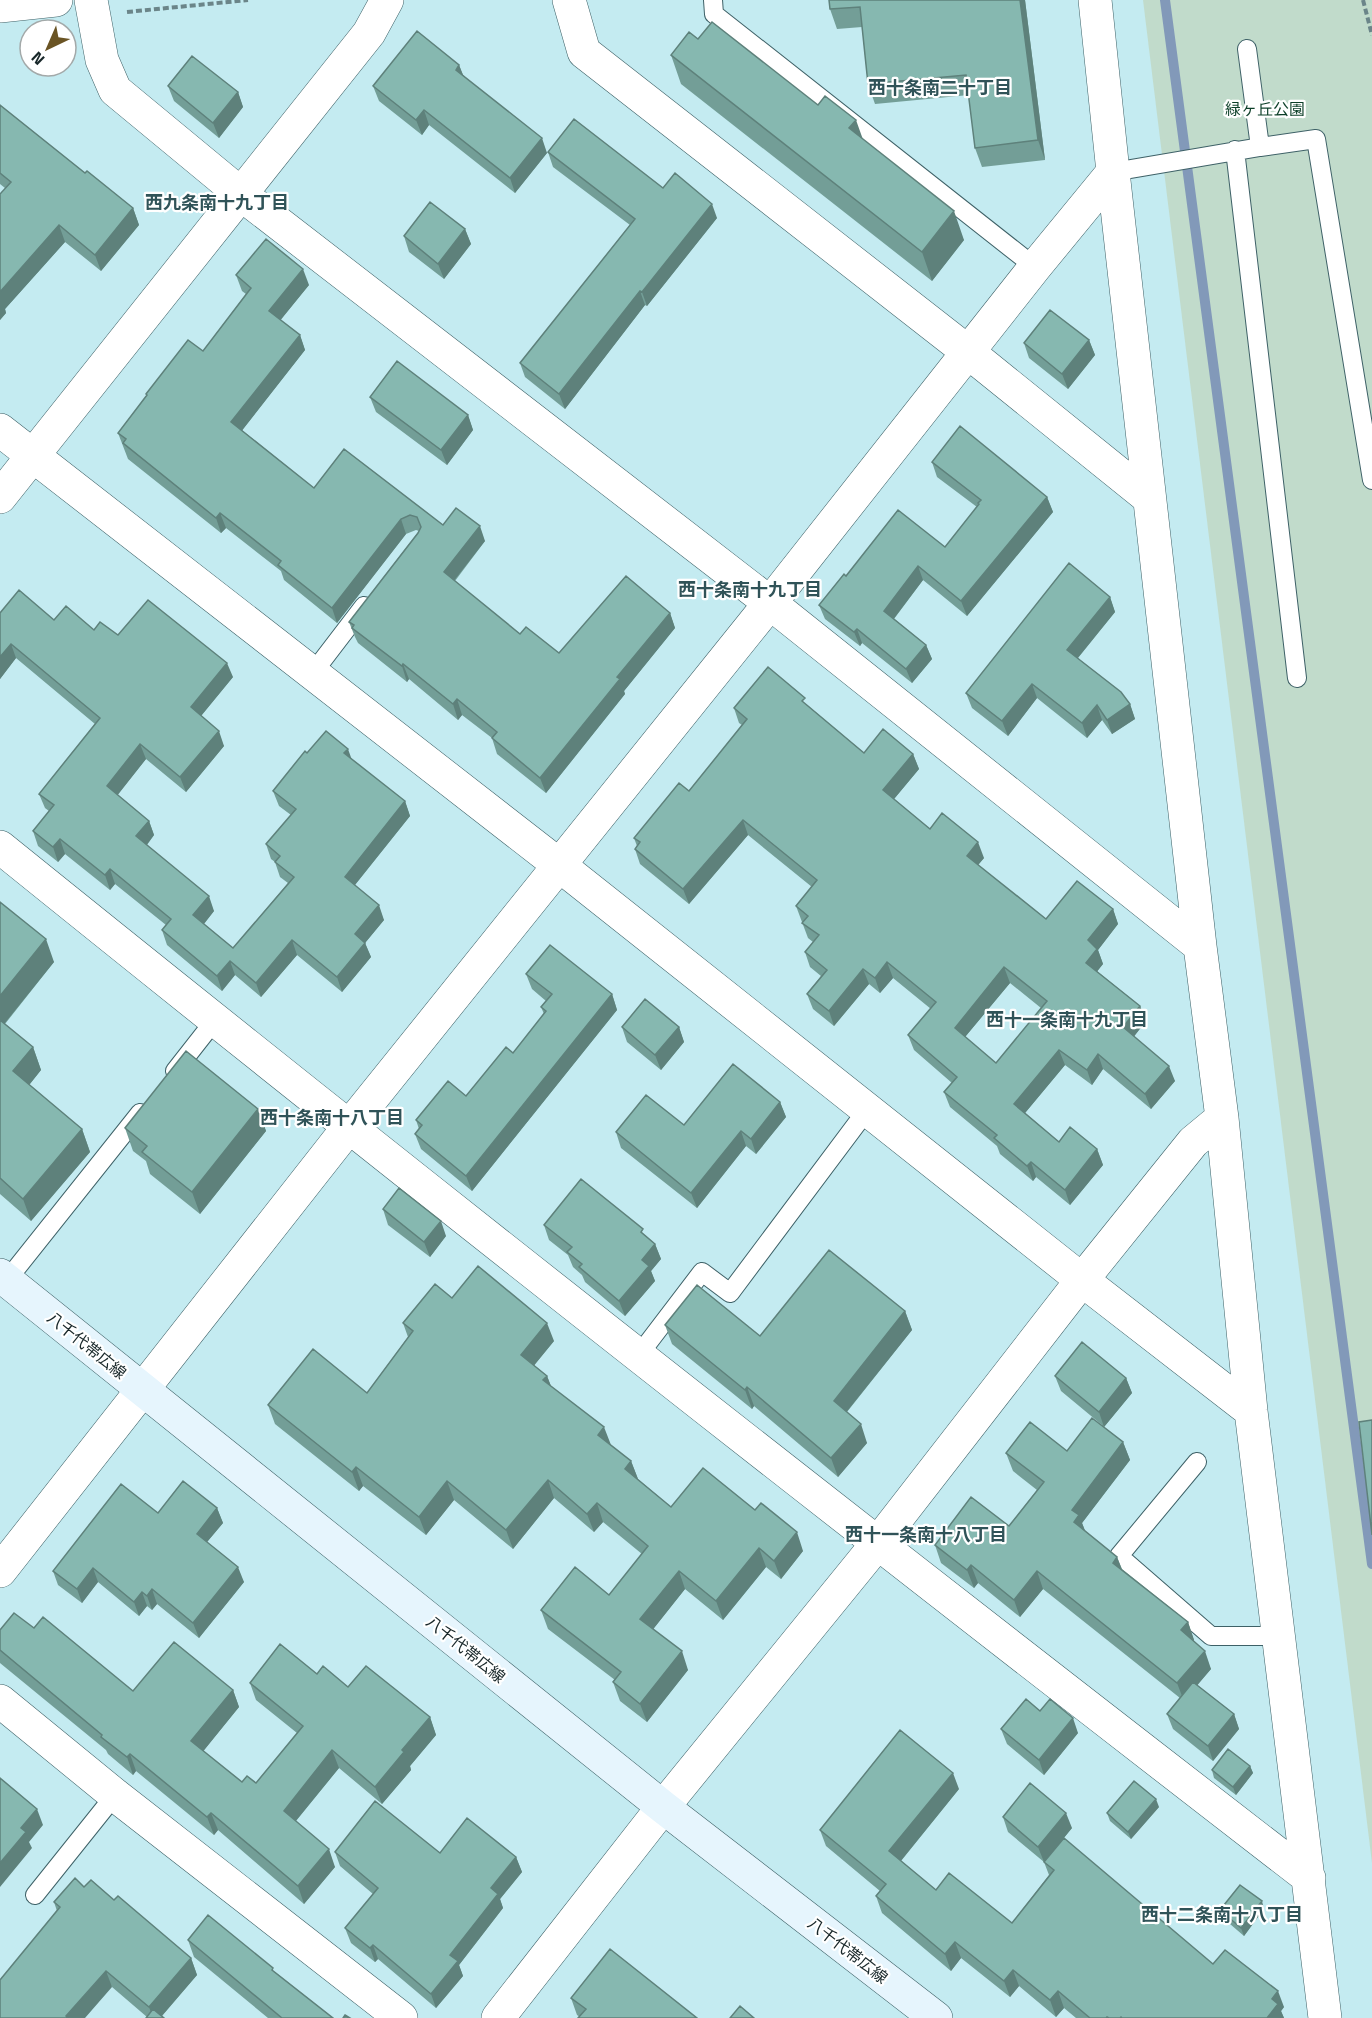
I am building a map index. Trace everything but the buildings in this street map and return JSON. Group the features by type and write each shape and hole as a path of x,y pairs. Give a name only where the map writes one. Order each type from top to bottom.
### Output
{"main road":[{"name":"八千代帯広線","path":"3,1278 663,1807 936,2018"}],"street":[{"path":"0,6 56,0"},
{"path":"91,0 102,60 115,90 242,195 770,603 1200,946"},
{"path":"0,497 369,33 387,0"},
{"path":"569,0 584,52 968,352 1149,498"},
{"path":"1095,0 1149,498 1222,1118 1251,1411 1325,2018"},
{"path":"0,1571 348,1128 1113,172"},
{"path":"0,430 559,865 1082,1280 1251,1411"},
{"path":"0,848 348,1128 877,1544 1309,1878"},
{"path":"498,2018 663,1807 877,1544 1082,1280 1193,1142 1222,1118"},
{"path":"0,1701 115,1795 401,2018"}],"lane":[{"path":"713,0 714,14 1035,267"},
{"path":"1246,49 1260,147"},
{"path":"1113,172 1235,150 1316,139 1372,480"},
{"path":"1235,150 1297,678"},
{"path":"312,674 378,588"},
{"path":"163,1085 215,1020"},
{"path":"3,1278 148,1104"},
{"path":"638,1356 702,1272 729,1293 867,1110"},
{"path":"1197,1462 1119,1556 1211,1636 1279,1636"},
{"path":"35,1895 115,1795"}],"path":[{"path":"1363,0 1372,35"}],"green space":[{"name":"緑ヶ丘公園","path":"1143,0 1372,0 1372,1863"}],"waterway":[{"path":"1165,0 1372,1564"}],"district":[{"name":"西十条南二十丁目","path":"940,87"},
{"name":"西九条南十九丁目","path":"217,202"},
{"name":"西十条南十九丁目","path":"750,589"},
{"name":"西十一条南十九丁目","path":"1067,1019"},
{"name":"西十条南十八丁目","path":"332,1117"},
{"name":"西十一条南十八丁目","path":"926,1534"},
{"name":"西十二条南十八丁目","path":"1222,1914"}]}
